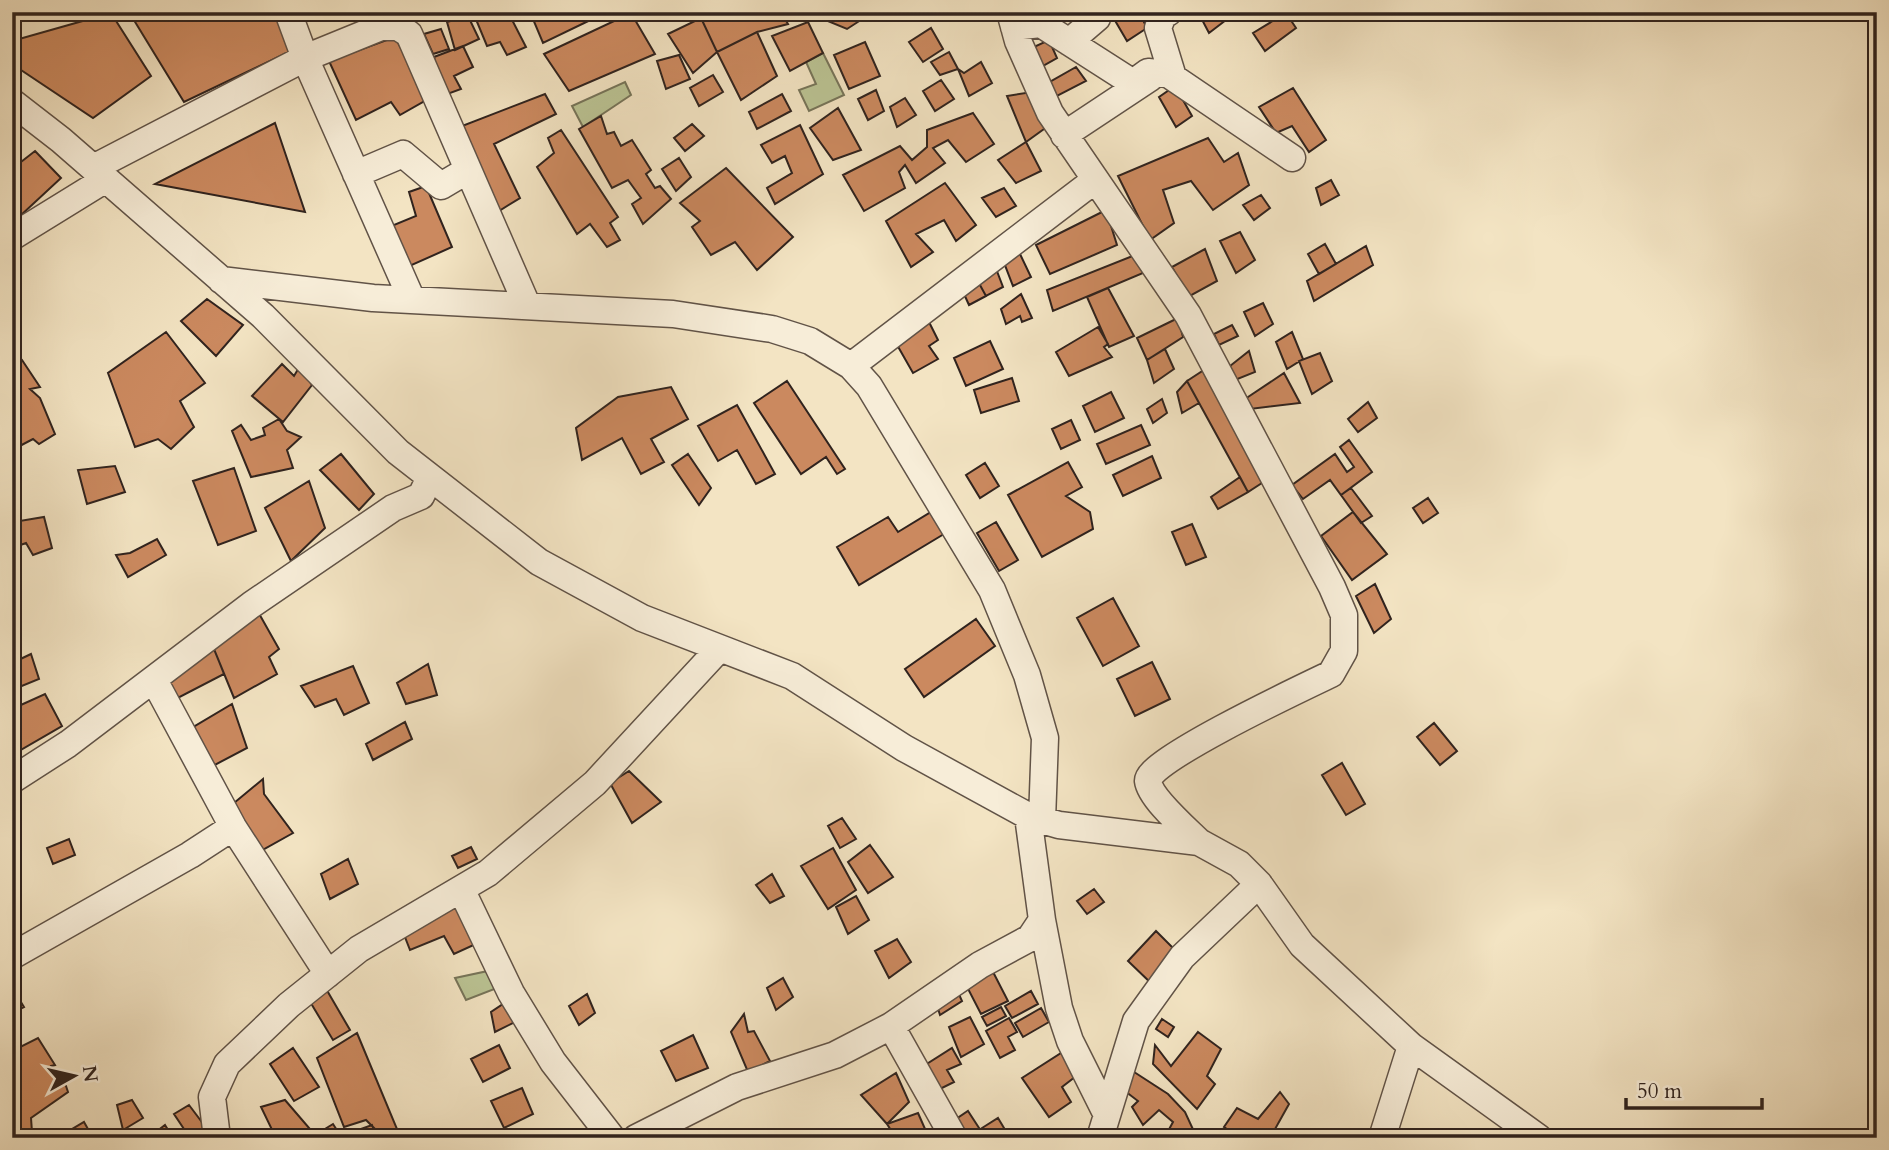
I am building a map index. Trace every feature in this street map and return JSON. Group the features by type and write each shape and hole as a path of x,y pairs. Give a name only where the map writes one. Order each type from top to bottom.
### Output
{"street":[{"path":"288,12 305,58 412,299"},
{"path":"1069,42 1097,18 1097,12"},
{"path":"1165,75 1158,28 1163,15 1169,12"},
{"path":"1012,20 1041,24 1133,83 1148,72 1165,75 1292,158"},
{"path":"1012,20 1050,113 1188,315 1270,474 1296,517 1344,615 1344,651 1331,674 1178,752 1150,772 1148,780 1153,794 1199,842 1239,864 1259,884 1302,945 1411,1046 1539,1138"},
{"path":"12,237 99,173 305,58 382,27 398,27 409,34 527,305"},
{"path":"1064,135 1165,75"},
{"path":"12,102 99,173 263,316 398,452 539,562 642,618 792,676 904,748 1035,818 1199,842"},
{"path":"356,174 403,155 441,186 468,170"},
{"path":"851,366 1095,180"},
{"path":"221,280 412,299 673,314 772,329 810,341 851,366 869,386 992,590 1027,675 1045,738 1035,818 1042,920 1062,1019 1104,1126"},
{"path":"12,780 68,744 251,605 393,508 421,496 430,477"},
{"path":"217,1138 212,1097 227,1064 289,1005 359,949 488,873 595,783 719,649"},
{"path":"154,680 233,827 328,974"},
{"path":"12,956 190,855 233,827"},
{"path":"1104,1126 1136,1021 1182,957 1259,884"},
{"path":"461,889 511,993 539,1040 612,1138"},
{"path":"636,1138 737,1087 835,1055 891,1026 980,965 1030,938 1042,920"},
{"path":"891,1026 954,1138"},
{"path":"1382,1138 1411,1046"}],"green space":[{"path":"823,53 844,95 809,111 799,90 816,84 806,62"},
{"path":"625,82 631,95 583,127 572,106"},
{"path":"488,971 497,988 466,1000 455,978"}],"building":[{"path":"129,12 274,12 291,51 184,102"},
{"path":"485,12 508,12 526,47 507,55 500,42 487,46 475,17"},
{"path":"530,12 607,12 543,43"},
{"path":"710,12 740,12 743,16 753,12 781,12 788,24 757,32 717,52 701,18"},
{"path":"816,12 861,12 864,18 847,29 818,17"},
{"path":"1110,12 1139,12 1147,28 1127,41"},
{"path":"1198,12 1222,12 1226,20 1209,33"},
{"path":"111,13 151,76 93,118 12,64 12,41"},
{"path":"631,13 655,54 569,91 544,54"},
{"path":"1286,13 1296,28 1265,51 1253,33"},
{"path":"468,16 479,39 455,50 447,22"},
{"path":"701,18 717,52 693,73 668,34"},
{"path":"808,22 823,53 790,71 772,36"},
{"path":"931,28 943,49 923,62 909,42"},
{"path":"441,29 449,49 433,54 424,34"},
{"path":"757,32 777,76 741,100 717,52"},
{"path":"395,37 428,99 400,115 391,102 356,120 329,61"},
{"path":"1049,40 1057,58 1032,72 1023,52"},
{"path":"865,42 880,76 849,89 834,55"},
{"path":"463,46 473,67 454,76 461,89 442,96 434,57"},
{"path":"949,52 958,69 940,75 931,62"},
{"path":"679,55 690,79 666,89 657,61"},
{"path":"981,62 992,83 969,96 958,69 964,73"},
{"path":"1076,67 1086,81 1055,97 1048,83"},
{"path":"713,75 723,92 699,106 690,88"},
{"path":"941,80 954,99 935,111 923,91"},
{"path":"1175,86 1192,116 1176,127 1159,97"},
{"path":"1293,88 1326,140 1309,152 1292,126 1276,133 1259,107"},
{"path":"876,90 884,111 868,120 858,99"},
{"path":"1032,92 1055,121 1026,142 1007,96"},
{"path":"545,94 556,114 494,144 520,198 499,211 462,126"},
{"path":"782,94 791,111 757,129 749,112"},
{"path":"905,98 916,115 897,127 890,107"},
{"path":"838,108 861,150 833,160 810,128"},
{"path":"973,113 994,144 966,162 948,140 933,148 945,163 916,183 905,165 899,172 905,188 864,211 843,175 900,146 912,160 927,147 927,130"},
{"path":"601,116 607,134 614,132 621,146 632,140 651,170 646,174 655,188 660,186 671,199 643,224 632,204 641,198 628,180 612,188 579,129"},
{"path":"275,123 305,212 155,184"},
{"path":"692,124 704,136 685,151 674,138"},
{"path":"800,125 823,174 775,204 767,188 792,173 785,156 772,163 761,145"},
{"path":"561,130 618,217 610,223 620,240 607,247 590,224 577,234 537,167 554,153 548,138"},
{"path":"1208,138 1224,162 1238,153 1249,185 1213,210 1191,181 1163,190 1174,223 1150,240 1118,176"},
{"path":"1026,142 1041,171 1016,183 998,160"},
{"path":"35,151 61,178 19,217 12,207 12,169"},
{"path":"679,158 691,177 676,191 662,169"},
{"path":"726,168 793,237 757,270 735,242 711,255 692,227 700,221 680,203"},
{"path":"1331,180 1339,195 1321,205 1316,188"},
{"path":"945,183 976,225 956,241 944,220 916,234 933,252 911,267 886,221"},
{"path":"426,186 452,247 405,268 389,227 416,216 409,192"},
{"path":"1004,188 1016,206 996,217 982,198"},
{"path":"1261,195 1270,208 1254,220 1243,205"},
{"path":"1106,210 1117,245 1050,274 1036,245"},
{"path":"1240,232 1255,260 1236,273 1220,241"},
{"path":"1325,244 1336,264 1319,274 1308,254"},
{"path":"1366,246 1373,265 1314,301 1307,281"},
{"path":"1205,249 1217,281 1188,297 1172,267"},
{"path":"1020,254 1031,277 1013,286 1003,260"},
{"path":"1135,255 1143,273 1053,311 1047,290"},
{"path":"995,266 1003,287 986,296 975,276"},
{"path":"975,276 986,296 969,305 959,283"},
{"path":"1108,288 1134,336 1109,347 1087,297"},
{"path":"1021,294 1032,318 1022,322 1020,316 1006,324 1001,309"},
{"path":"207,299 243,325 216,356 181,321"},
{"path":"1263,303 1273,324 1255,336 1244,312"},
{"path":"1178,318 1183,337 1147,360 1137,338"},
{"path":"929,322 938,340 929,346 938,359 913,373 896,343"},
{"path":"1232,325 1238,336 1219,345 1214,334"},
{"path":"1098,327 1108,344 1104,347 1112,357 1069,376 1056,352"},
{"path":"166,332 205,383 180,401 194,427 171,449 158,439 135,447 108,373"},
{"path":"1292,332 1303,359 1287,369 1276,342"},
{"path":"990,341 1003,369 966,386 954,358"},
{"path":"1165,349 1174,369 1154,383 1147,360"},
{"path":"1249,351 1255,372 1235,380 1230,366"},
{"path":"1320,353 1332,381 1312,394 1299,361"},
{"path":"22,360 40,387 30,389 40,398 55,434 39,444 33,439 14,449 12,365"},
{"path":"282,364 294,376 300,366 312,385 283,422 252,396"},
{"path":"1207,368 1265,481 1248,492 1187,381"},
{"path":"1284,373 1300,403 1250,409 1245,399"},
{"path":"1012,378 1019,401 981,413 974,390"},
{"path":"787,381 845,469 837,474 826,457 801,474 754,403"},
{"path":"1187,381 1199,403 1182,413 1177,392"},
{"path":"671,387 688,419 651,439 664,462 641,474 622,438 582,460 576,428 618,397"},
{"path":"1111,392 1124,418 1095,432 1083,406"},
{"path":"1162,399 1167,413 1153,423 1147,409"},
{"path":"1368,402 1377,418 1358,432 1348,419"},
{"path":"737,405 775,474 756,484 737,450 718,461 698,426"},
{"path":"279,419 287,431 301,437 287,450 293,468 251,477 232,431 241,425 251,440 265,435 263,428"},
{"path":"1071,420 1080,440 1061,449 1052,429"},
{"path":"1141,425 1150,445 1106,464 1097,444"},
{"path":"1349,440 1372,472 1341,495 1330,480 1303,499 1292,485 1335,454 1347,472 1354,467 1340,447"},
{"path":"341,454 374,494 359,510 320,470"},
{"path":"688,454 711,488 699,505 672,465"},
{"path":"1152,456 1161,478 1123,496 1113,475"},
{"path":"1068,462 1082,487 1066,496 1090,512 1093,529 1042,557 1008,495"},
{"path":"985,463 999,486 980,498 966,475"},
{"path":"115,466 125,492 87,504 78,470"},
{"path":"234,468 256,531 218,545 193,481"},
{"path":"1240,477 1248,492 1218,509 1211,497"},
{"path":"309,481 325,528 291,561 265,508"},
{"path":"1351,488 1372,516 1361,523 1341,495"},
{"path":"1428,498 1438,513 1423,523 1413,508"},
{"path":"12,510 20,521 44,517 52,548 33,555 26,543 12,548"},
{"path":"931,512 944,534 859,585 837,547 888,517 898,532"},
{"path":"1353,512 1387,554 1352,580 1321,536"},
{"path":"996,522 1018,560 999,571 977,533"},
{"path":"1192,524 1206,557 1186,565 1172,532"},
{"path":"157,539 166,555 128,577 116,555 130,553"},
{"path":"1375,584 1391,619 1374,633 1356,596"},
{"path":"1113,598 1139,646 1103,666 1077,618"},
{"path":"257,610 279,649 269,657 277,674 234,698 209,637"},
{"path":"976,619 995,646 924,697 905,669"},
{"path":"212,644 224,674 170,702 166,677"},
{"path":"31,654 39,679 12,690 12,663"},
{"path":"1152,662 1170,699 1135,716 1117,679"},
{"path":"428,664 437,695 406,704 397,683"},
{"path":"353,666 369,703 344,715 336,699 315,707 301,686"},
{"path":"45,694 62,726 12,755 12,709"},
{"path":"232,704 247,748 207,769 190,729"},
{"path":"405,722 412,739 373,760 366,744"},
{"path":"1434,723 1457,751 1440,765 1417,737"},
{"path":"1342,763 1365,804 1346,815 1322,775"},
{"path":"629,771 661,802 632,823 610,783"},
{"path":"263,779 264,794 293,833 257,853 234,803"},
{"path":"842,818 856,839 840,848 828,826"},
{"path":"69,839 75,855 53,864 47,848"},
{"path":"870,845 893,877 868,893 848,862"},
{"path":"471,847 477,859 458,868 452,856"},
{"path":"833,848 856,890 828,909 801,866"},
{"path":"348,859 358,884 330,899 321,874"},
{"path":"772,874 784,896 770,903 756,885"},
{"path":"1094,889 1104,902 1087,914 1077,901"},
{"path":"856,896 869,920 848,934 836,907"},
{"path":"459,904 478,943 454,954 444,936 410,950 403,932"},
{"path":"1156,931 1182,957 1154,986 1128,961"},
{"path":"897,939 911,962 889,978 875,951"},
{"path":"991,968 1008,1001 981,1014 964,981"},
{"path":"783,978 793,997 776,1010 767,988"},
{"path":"954,983 962,1001 940,1015 934,996"},
{"path":"325,987 350,1030 333,1040 309,1000"},
{"path":"12,990 24,1007 12,1013"},
{"path":"1031,991 1038,1004 1012,1018 1005,1006"},
{"path":"587,994 595,1013 579,1025 569,1006"},
{"path":"506,1002 517,1021 495,1032 491,1012"},
{"path":"1001,1007 1006,1016 987,1026 982,1017"},
{"path":"1041,1008 1049,1022 1023,1037 1015,1023"},
{"path":"744,1014 748,1032 754,1031 770,1061 748,1072 731,1032"},
{"path":"970,1017 984,1044 961,1057 949,1027"},
{"path":"1009,1018 1017,1032 1008,1037 1015,1050 1000,1058 986,1031"},
{"path":"1162,1019 1174,1027 1168,1037 1156,1029"},
{"path":"1198,1032 1221,1049 1207,1076 1215,1084 1197,1109 1153,1064 1155,1045 1171,1066"},
{"path":"357,1033 397,1129 383,1137 366,1120 344,1127 317,1058"},
{"path":"693,1035 708,1068 676,1081 661,1051"},
{"path":"38,1038 55,1065 51,1066 55,1083 64,1080 68,1092 31,1118 32,1132 23,1138 12,1138 12,1051"},
{"path":"499,1045 510,1068 483,1082 471,1059"},
{"path":"1072,1046 1084,1070 1062,1087 1071,1102 1049,1117 1022,1078"},
{"path":"293,1048 319,1087 294,1101 270,1064"},
{"path":"952,1048 961,1064 947,1070 954,1082 938,1090 922,1067"},
{"path":"1131,1070 1168,1094 1185,1112 1197,1138 1168,1138 1166,1135 1173,1122 1159,1110 1143,1125 1132,1107 1138,1101 1121,1088"},
{"path":"896,1073 909,1102 887,1124 861,1095"},
{"path":"522,1088 533,1114 504,1128 491,1101"},
{"path":"1280,1092 1289,1104 1270,1138 1240,1138 1224,1127 1237,1108 1258,1119"},
{"path":"132,1100 143,1118 123,1130 117,1105"},
{"path":"285,1100 315,1135 333,1124 342,1138 276,1138 261,1107"},
{"path":"189,1105 210,1133 205,1138 190,1138 174,1114"},
{"path":"968,1111 981,1131 963,1138 953,1121"},
{"path":"918,1113 929,1138 896,1138 887,1124"},
{"path":"998,1118 1010,1138 987,1138 982,1128"},
{"path":"84,1122 93,1138 57,1138"},
{"path":"165,1125 173,1138 148,1138"},
{"path":"372,1125 377,1138 358,1138 355,1131"}]}
